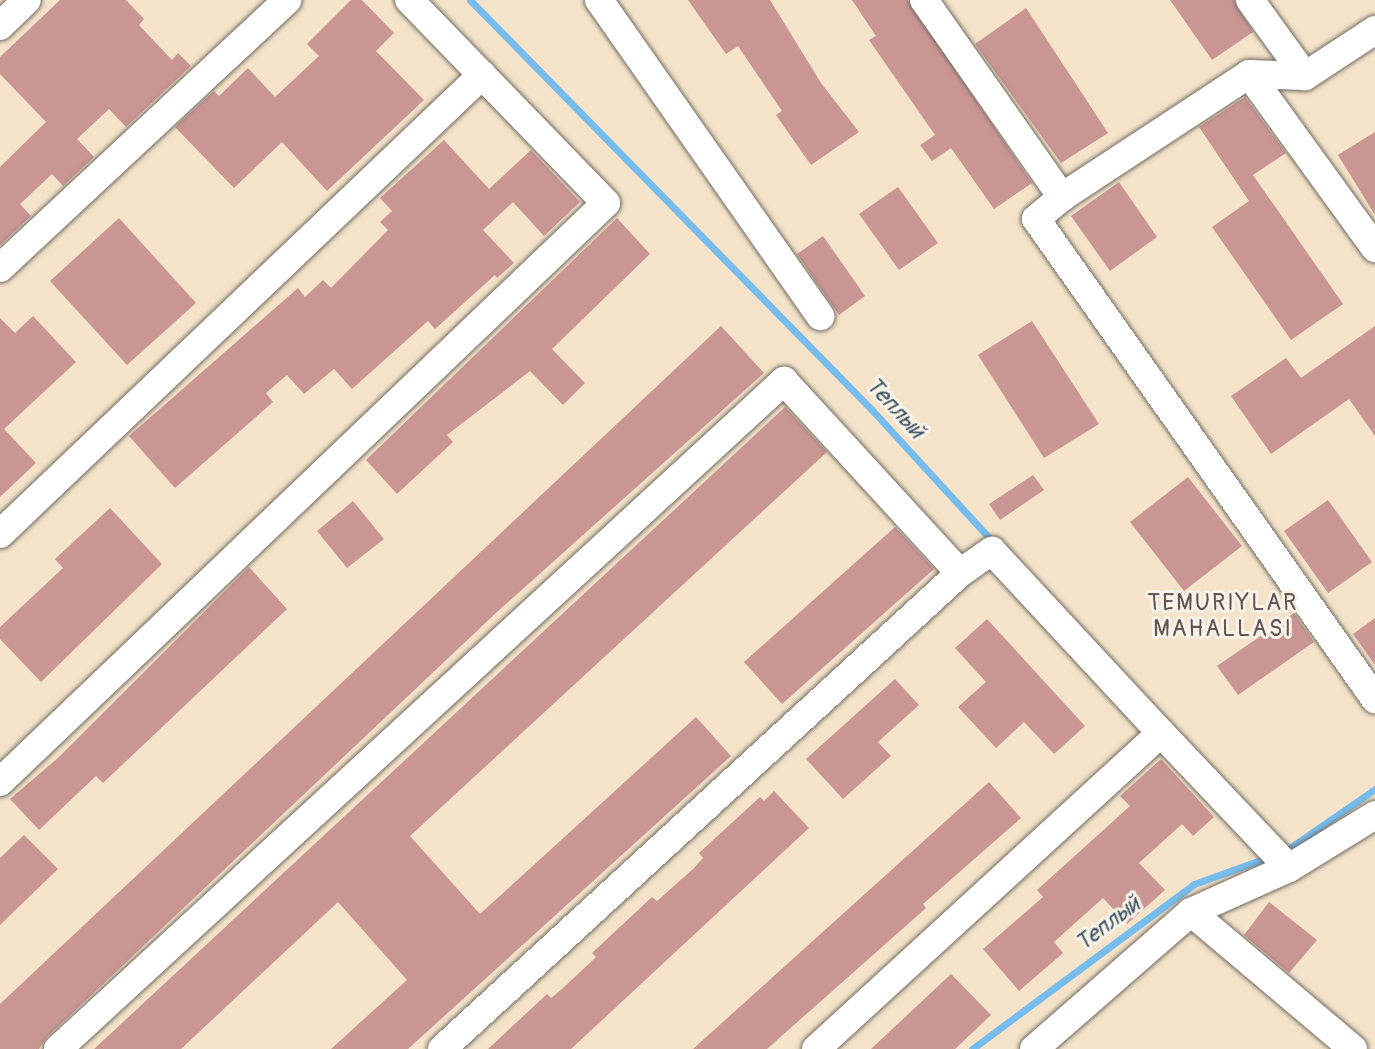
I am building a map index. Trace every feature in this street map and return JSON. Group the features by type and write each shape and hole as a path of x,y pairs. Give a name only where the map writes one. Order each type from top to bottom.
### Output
{"street":[{"path":"0,26 27,0"},
{"path":"0,268 287,0"},
{"path":"0,782 606,203 409,0"},
{"path":"599,0 820,316"},
{"path":"924,0 1062,197"},
{"path":"1250,0 1305,76"},
{"path":"1375,30 1305,76 1250,74 1062,197 1035,219 1375,699"},
{"path":"1250,74 1375,248"},
{"path":"0,534 482,75"},
{"path":"58,1049 784,381 960,573"},
{"path":"442,1049 960,573 992,551 1289,868"},
{"path":"816,1049 1161,733"},
{"path":"1034,1049 1191,912 1289,868 1375,815"},
{"path":"1191,912 1353,1049"}],"building":[{"path":"60,0 126,0 144,19 139,25 172,60 178,53 191,66 126,127 109,109 77,139 94,157 63,186 52,174 20,204 31,216 0,245 0,167 46,122 0,74 0,57"},
{"path":"351,0 362,0 394,33 376,51 424,100 327,191 282,142 234,188 175,127 214,91 219,96 248,68 275,97 319,56 307,44"},
{"path":"688,0 770,0 821,83 859,132 811,165 776,115 782,111 738,46 726,54"},
{"path":"852,0 908,0 1032,183 994,209 951,148 932,161 920,145 935,135 869,40 876,36"},
{"path":"1170,0 1234,0 1253,32 1212,60"},
{"path":"1026,8 1108,133 1061,163 975,44"},
{"path":"1245,97 1286,153 1253,175 1343,304 1291,340 1212,227 1249,201 1199,127"},
{"path":"1375,132 1375,215 1338,155"},
{"path":"444,140 489,189 531,150 580,202 544,236 513,202 483,230 514,263 497,278 495,275 435,329 428,321 352,389 334,369 304,394 287,375 266,393 273,402 175,488 129,436 298,288 305,297 323,280 331,288 388,230 380,222 392,211 380,198"},
{"path":"1119,182 1157,237 1110,271 1071,216"},
{"path":"898,187 938,243 899,270 859,214"},
{"path":"119,218 196,303 127,365 50,281"},
{"path":"617,218 650,254 552,349 585,383 563,405 530,371 447,435 453,442 397,494 366,460"},
{"path":"823,236 865,296 839,315 797,254"},
{"path":"33,316 76,362 4,429 36,463 0,497 0,318 15,333"},
{"path":"1032,321 1099,424 1044,458 978,355"},
{"path":"721,326 764,373 497,612 47,1037 39,1049 0,1049 0,1004"},
{"path":"1375,326 1375,436 1349,399 1271,454 1231,396 1286,358 1301,378"},
{"path":"785,407 827,452 410,836 480,914 696,717 731,756 408,1049 331,1049 407,980 338,902 181,1049 94,1049"},
{"path":"1033,475 1044,490 1000,520 989,504"},
{"path":"1188,477 1242,546 1184,591 1130,522"},
{"path":"1328,500 1372,562 1328,593 1284,531"},
{"path":"353,501 384,539 347,568 317,531"},
{"path":"110,508 162,564 41,682 0,639 0,627 63,568 55,559"},
{"path":"895,527 934,569 782,704 744,662"},
{"path":"249,567 287,609 103,783 96,776 39,830 10,799 59,757"},
{"path":"1294,613 1314,642 1238,695 1217,666"},
{"path":"1375,618 1375,665 1353,634"},
{"path":"987,619 1085,726 1054,754 1024,722 996,748 958,707 986,682 955,648"},
{"path":"895,679 919,705 878,742 891,756 843,799 806,759"},
{"path":"1161,759 1214,817 1193,836 1182,824 1139,863 1165,890 1127,924 1103,898 1054,942 1063,953 1019,991 983,949 1043,897 1037,890 1130,806 1120,796"},
{"path":"989,782 1021,818 923,904 926,908 767,1049 693,1049"},
{"path":"774,791 809,828 571,1049 488,1049 547,994 551,998 562,989 596,957 592,953 652,897 657,901 693,869 703,858 699,853 760,797 764,801"},
{"path":"24,835 58,869 0,925 0,858"},
{"path":"1269,902 1317,940 1289,973 1244,935"},
{"path":"951,974 991,1015 955,1049 871,1049"}],"waterway":[{"name":"Теплый","path":"470,0 872,410 994,543"},
{"name":"Теплый","path":"1284,852 1375,789"},
{"name":"Теплый","path":"972,1049 1194,884 1269,857"}],"district":[{"name":"TEMURIYLAR MAHALLASI","path":"1223,616"}]}
